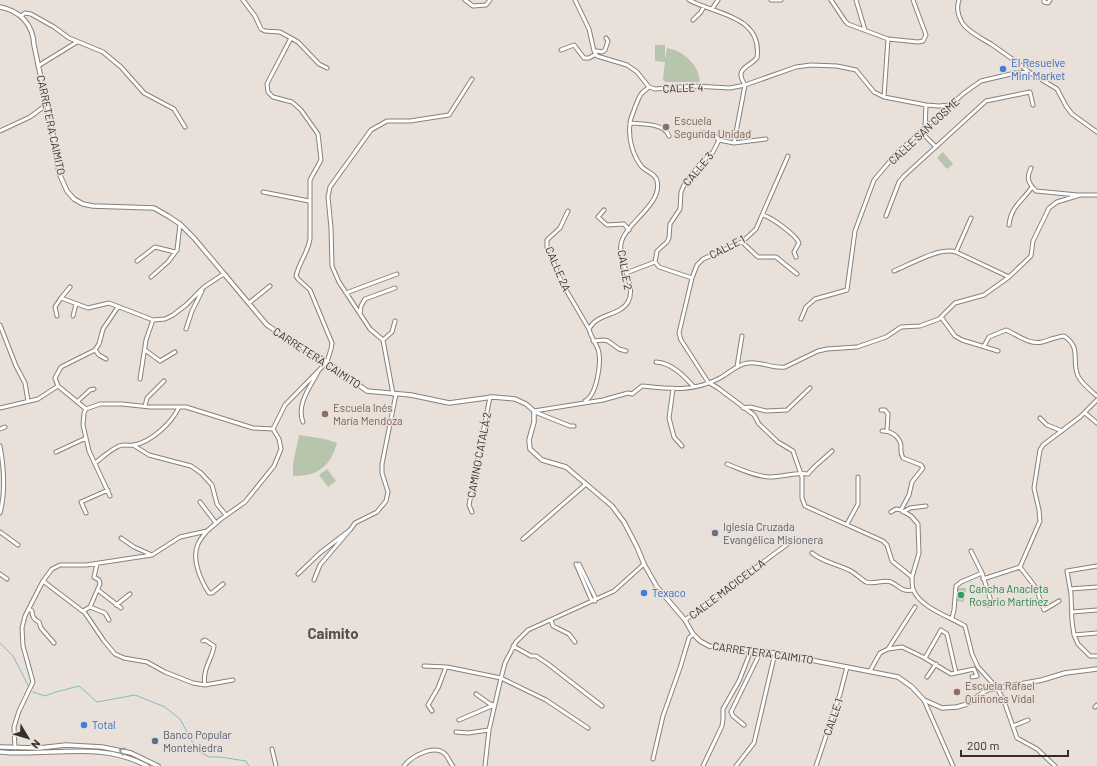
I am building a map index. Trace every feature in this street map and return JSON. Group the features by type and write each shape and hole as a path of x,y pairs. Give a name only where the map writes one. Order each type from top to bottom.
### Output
{"street":[{"path":"243,0 255,16 261,29 264,31 280,32 298,42 319,64 327,68"},
{"path":"465,0 473,6 486,5 490,0"},
{"path":"477,0 477,5"},
{"path":"575,0 589,28 595,53 605,50 608,41 606,38"},
{"path":"690,0 744,23 754,36 758,51 757,58 742,69 742,81 745,84 734,143"},
{"path":"712,9 718,0"},
{"path":"771,0 781,0"},
{"path":"831,0 848,24 888,39 918,42 926,39 926,36 913,0"},
{"path":"856,0 865,30"},
{"path":"959,0 957,10 963,23 970,30 1018,62 1029,72 1057,89 1072,114 1097,132"},
{"path":"1044,0 1044,2 1048,3 1050,0"},
{"path":"693,20 704,6"},
{"path":"0,7 10,9 21,16 31,14 54,27 69,38 103,52 121,67 144,93 174,109 185,127"},
{"name":"CARRETERA CAIMITO","path":"21,16 33,35 59,173 67,192 74,199 83,204 93,206 154,208 168,216 180,224 194,238 267,325 327,362 367,391 411,395 449,404 490,397 515,399 526,404 534,411 534,422 529,440 530,449 542,460 566,467 612,506 624,522 657,587 685,620 693,634 700,641 709,646 775,653 898,677 912,687 924,700 942,708 957,708 967,704 987,690 1042,680 1064,673 1097,669"},
{"path":"273,430 285,405 327,362 332,343 310,290 296,276 310,239 310,180 322,160 318,134 301,110 292,102 273,97 268,92 270,78 291,38"},
{"path":"884,97 888,39"},
{"path":"38,66 77,42"},
{"name":"CALLE 4","path":"561,50 574,45 584,58 588,58 595,53 597,56 627,65 637,72 649,87 655,89 694,86 730,88 745,84"},
{"path":"745,84 796,67 811,65 840,67 856,70 874,92 884,97 926,105 950,105"},
{"name":"CALLE SAN COSME","path":"800,319 806,307 815,300 847,290 855,231 874,180 897,154 950,105 981,81 1015,73 1029,72"},
{"path":"314,580 320,565 355,523 377,512 386,501 388,492 382,473 382,464 394,394 383,340 370,328 360,314 339,282 332,266 331,228 328,198 330,187 371,130 387,121 410,121 449,115 472,79"},
{"name":"CALLE 2","path":"589,329 598,319 620,309 628,302 631,289 621,258 622,239 654,199 658,189 658,181 643,167 634,153 630,140 630,123 641,93 649,87"},
{"path":"886,216 899,182 986,101 1030,92 1033,105"},
{"path":"0,131 30,117 46,105"},
{"path":"925,128 926,105"},
{"path":"630,123 661,127 668,132 669,136"},
{"path":"921,132 936,147"},
{"path":"702,133 713,134 719,140"},
{"name":"CALLE 3","path":"655,262 658,251 669,238 670,224 680,209 681,192 684,185 700,164 713,152 719,140 734,143 766,139"},
{"name":"CALLE 1","path":"708,382 679,333 692,278 697,265 703,259 742,242 756,229 788,156"},
{"path":"1031,168 1027,175 1028,181 1036,191 1097,195"},
{"path":"1009,225 1012,211 1032,187"},
{"path":"262,192 309,201"},
{"path":"534,411 603,400 628,393 632,394 642,386 673,389 694,387 718,379 748,363 764,364 779,368 785,367 818,351 857,347 886,337 901,328 920,326 939,319 955,303 984,295 1009,277 1031,256 1033,241 1050,208 1058,202 1080,195"},
{"path":"604,210 598,217 607,225 624,224 629,230"},
{"name":"CALLE 2A","path":"568,211 560,228 547,240 547,247 562,283 589,329"},
{"path":"763,215 791,233 797,239 798,242 794,252 796,257"},
{"path":"956,252 971,218"},
{"path":"151,277 168,262 177,250 180,224"},
{"path":"742,242 758,256 776,257 797,274"},
{"path":"137,261 155,247 175,252"},
{"path":"894,271 940,252 949,250 1009,277"},
{"path":"626,272 655,262 659,267 692,278"},
{"path":"346,293 396,274"},
{"path":"61,298 88,308 109,303 153,320 165,319 186,305 204,287 222,275 226,275"},
{"path":"250,304 270,286"},
{"path":"57,316 55,308 70,287"},
{"path":"186,330 192,311 204,287"},
{"path":"360,314 361,306 365,299 395,288"},
{"path":"72,316 76,304"},
{"path":"86,409 58,386 55,378 61,367 95,350 99,344 103,329 118,307"},
{"path":"941,317 955,336 962,340 998,351"},
{"path":"140,379 146,340 153,320"},
{"path":"383,340 392,332 395,321"},
{"path":"0,326 16,366 25,383 28,401"},
{"path":"582,403 588,400 594,390 598,370 598,349 593,341 589,329"},
{"path":"984,346 989,337 1006,330 1018,335 1026,341 1036,343 1064,336 1069,340 1075,349 1078,376 1084,385 1097,396"},
{"path":"738,367 742,336"},
{"path":"593,341 608,340 619,350 626,351"},
{"path":"95,350 99,355 106,359"},
{"path":"145,350 160,361 175,352"},
{"path":"656,362 667,365 682,374 694,387"},
{"path":"302,422 300,410 320,369"},
{"path":"144,406 147,398 164,381"},
{"path":"708,382 754,416 759,424 778,442 793,451 802,477 802,498 805,506 883,541 887,545 892,562 912,577"},
{"path":"0,408 38,399 58,386"},
{"path":"743,408 750,407 766,411 787,410 810,388"},
{"path":"77,402 90,390 94,389"},
{"path":"673,389 669,418 674,437 682,446"},
{"name":"CAMINO CATALÁ 2","path":"472,512 469,505 490,397"},
{"path":"983,579 1020,567 1040,521 1040,510 1034,488 1040,450 1043,445 1085,413 1097,400"},
{"path":"110,496 89,451 83,425 84,413 86,409 100,404 186,407 252,428 273,430"},
{"path":"133,445 146,440 159,432 168,424 178,407"},
{"path":"880,410 885,410 888,414 887,430"},
{"path":"534,411 570,426 574,426"},
{"path":"1085,413 1097,423"},
{"path":"1040,418 1047,425 1062,431"},
{"path":"0,429 5,427"},
{"path":"223,584 212,593 209,593 201,581 198,571 196,550 198,544 207,531 245,502 274,466 281,449 279,439 273,430"},
{"path":"882,431 887,430 894,434 900,443 903,458 921,465 923,468 912,482 909,496 902,511"},
{"path":"56,452 86,438"},
{"path":"95,463 119,446 127,444 133,445 149,455 191,466 201,473 212,485 217,504 226,515"},
{"path":"0,446 4,466 4,484 0,513"},
{"path":"727,464 754,474 770,477 800,473 808,474 832,451"},
{"path":"847,524 858,504 858,477"},
{"path":"523,539 586,484"},
{"path":"86,513 81,502 108,490"},
{"path":"200,502 216,523"},
{"path":"902,511 910,508 926,506"},
{"path":"891,512 896,509 902,511 911,516 918,524 919,553 912,577 913,590 929,607 965,626 972,654 978,667 997,688 1004,701 1017,738 1037,749 1055,766"},
{"path":"298,574 320,553 350,530"},
{"path":"15,748 14,727 19,711 33,682 23,646 22,628 29,609 43,581 55,566 97,564 152,555 180,537 207,531"},
{"path":"0,532 18,545"},
{"path":"121,538 134,547 152,555"},
{"name":"CALLE MACICELLA","path":"685,620 789,543"},
{"path":"971,551 982,573 991,601 988,605"},
{"path":"812,553 819,559 850,571 867,582 891,582 905,591 913,590"},
{"path":"83,611 90,607 100,584 99,580 94,577 97,564"},
{"path":"578,564 595,597 594,601"},
{"path":"485,766 489,730 494,705 505,663 514,646 528,630 614,591 644,564"},
{"path":"1097,566 1067,571 1074,635 1078,644 1090,656 1097,656"},
{"path":"1020,567 1036,588 1044,610 1059,601"},
{"path":"952,618 956,586 961,582 982,573"},
{"path":"0,574 7,579"},
{"path":"43,581 85,613 104,641 115,654 124,658 147,662 165,672 193,683 205,685 232,680"},
{"path":"1070,589 1097,587"},
{"path":"98,590 121,608"},
{"path":"116,605 130,594"},
{"path":"90,607 105,613 109,620"},
{"path":"888,649 915,607"},
{"path":"29,609 36,621 39,622 41,628 54,642"},
{"path":"1072,612 1097,610"},
{"path":"550,620 554,626 569,634 575,642"},
{"path":"925,658 941,630 947,634 956,673"},
{"path":"1074,635 1097,633"},
{"path":"653,759 663,716 680,668 688,638 693,634"},
{"path":"203,641 206,640 214,646 204,672 205,685"},
{"path":"514,646 531,656 536,656 548,664 602,706"},
{"path":"870,672 880,653 888,649 902,647 936,664 951,674 974,669 977,676 972,677"},
{"path":"703,766 722,726 723,709 739,681 750,651"},
{"path":"744,725 733,716 731,712 761,652"},
{"path":"736,766 754,743 775,653"},
{"path":"927,677 936,664"},
{"path":"424,666 446,667 501,678 546,700 588,728"},
{"path":"432,711 428,705 438,688 446,667"},
{"name":"CALLE 1","path":"816,766 840,694 847,667"},
{"path":"476,694 490,704 494,705"},
{"path":"924,700 953,766"},
{"path":"459,720 494,705"},
{"path":"1013,726 1028,720"},
{"path":"456,732 468,733 489,730"},
{"path":"0,747 39,748 66,745 102,747 131,753 158,766"},
{"path":"272,749 276,766"},
{"path":"0,752 18,753 93,750 116,754 140,762 147,766"},
{"path":"404,766 408,761 426,751 434,750 446,755 453,766"}],"green space":[{"path":"655,45 665,45 665,59 667,48 679,52 689,59 697,70 700,82 665,82 663,79 665,62 655,61"},
{"path":"943,152 953,164 947,169 937,158"},
{"path":"299,435 325,439 337,443 331,458 322,468 316,472 302,476 293,476 293,464"},
{"path":"327,469 336,481 328,487 319,475"},
{"name":"Cancha Anacleta Rosario Martínez","path":"958,588 966,588 964,602 957,601"}],"waterway":[{"path":"0,643 13,656 29,687"},
{"path":"33,692 45,696 79,686 97,702 135,695 165,707 180,719 194,745 200,752 209,757 246,761 249,766"}],"place":[{"name":"El Resuelve Mini Market","path":"1003,69"},
{"name":"Escuela Segunda Unidad","path":"666,127"},
{"name":"Escuela Inés María Mendoza","path":"325,414"},
{"name":"Iglesia Cruzada Evangélica Misionera","path":"715,533"},
{"name":"Texaco","path":"644,593"},
{"name":"Cancha Anacleta Rosario Martínez","path":"961,595"},
{"name":"Escuela Rafael Quiñones Vidal","path":"957,692"},
{"name":"Total","path":"84,725"},
{"name":"Banco Popular Montehiedra","path":"155,741"}],"district":[{"name":"Caimito","path":"333,634"}]}
